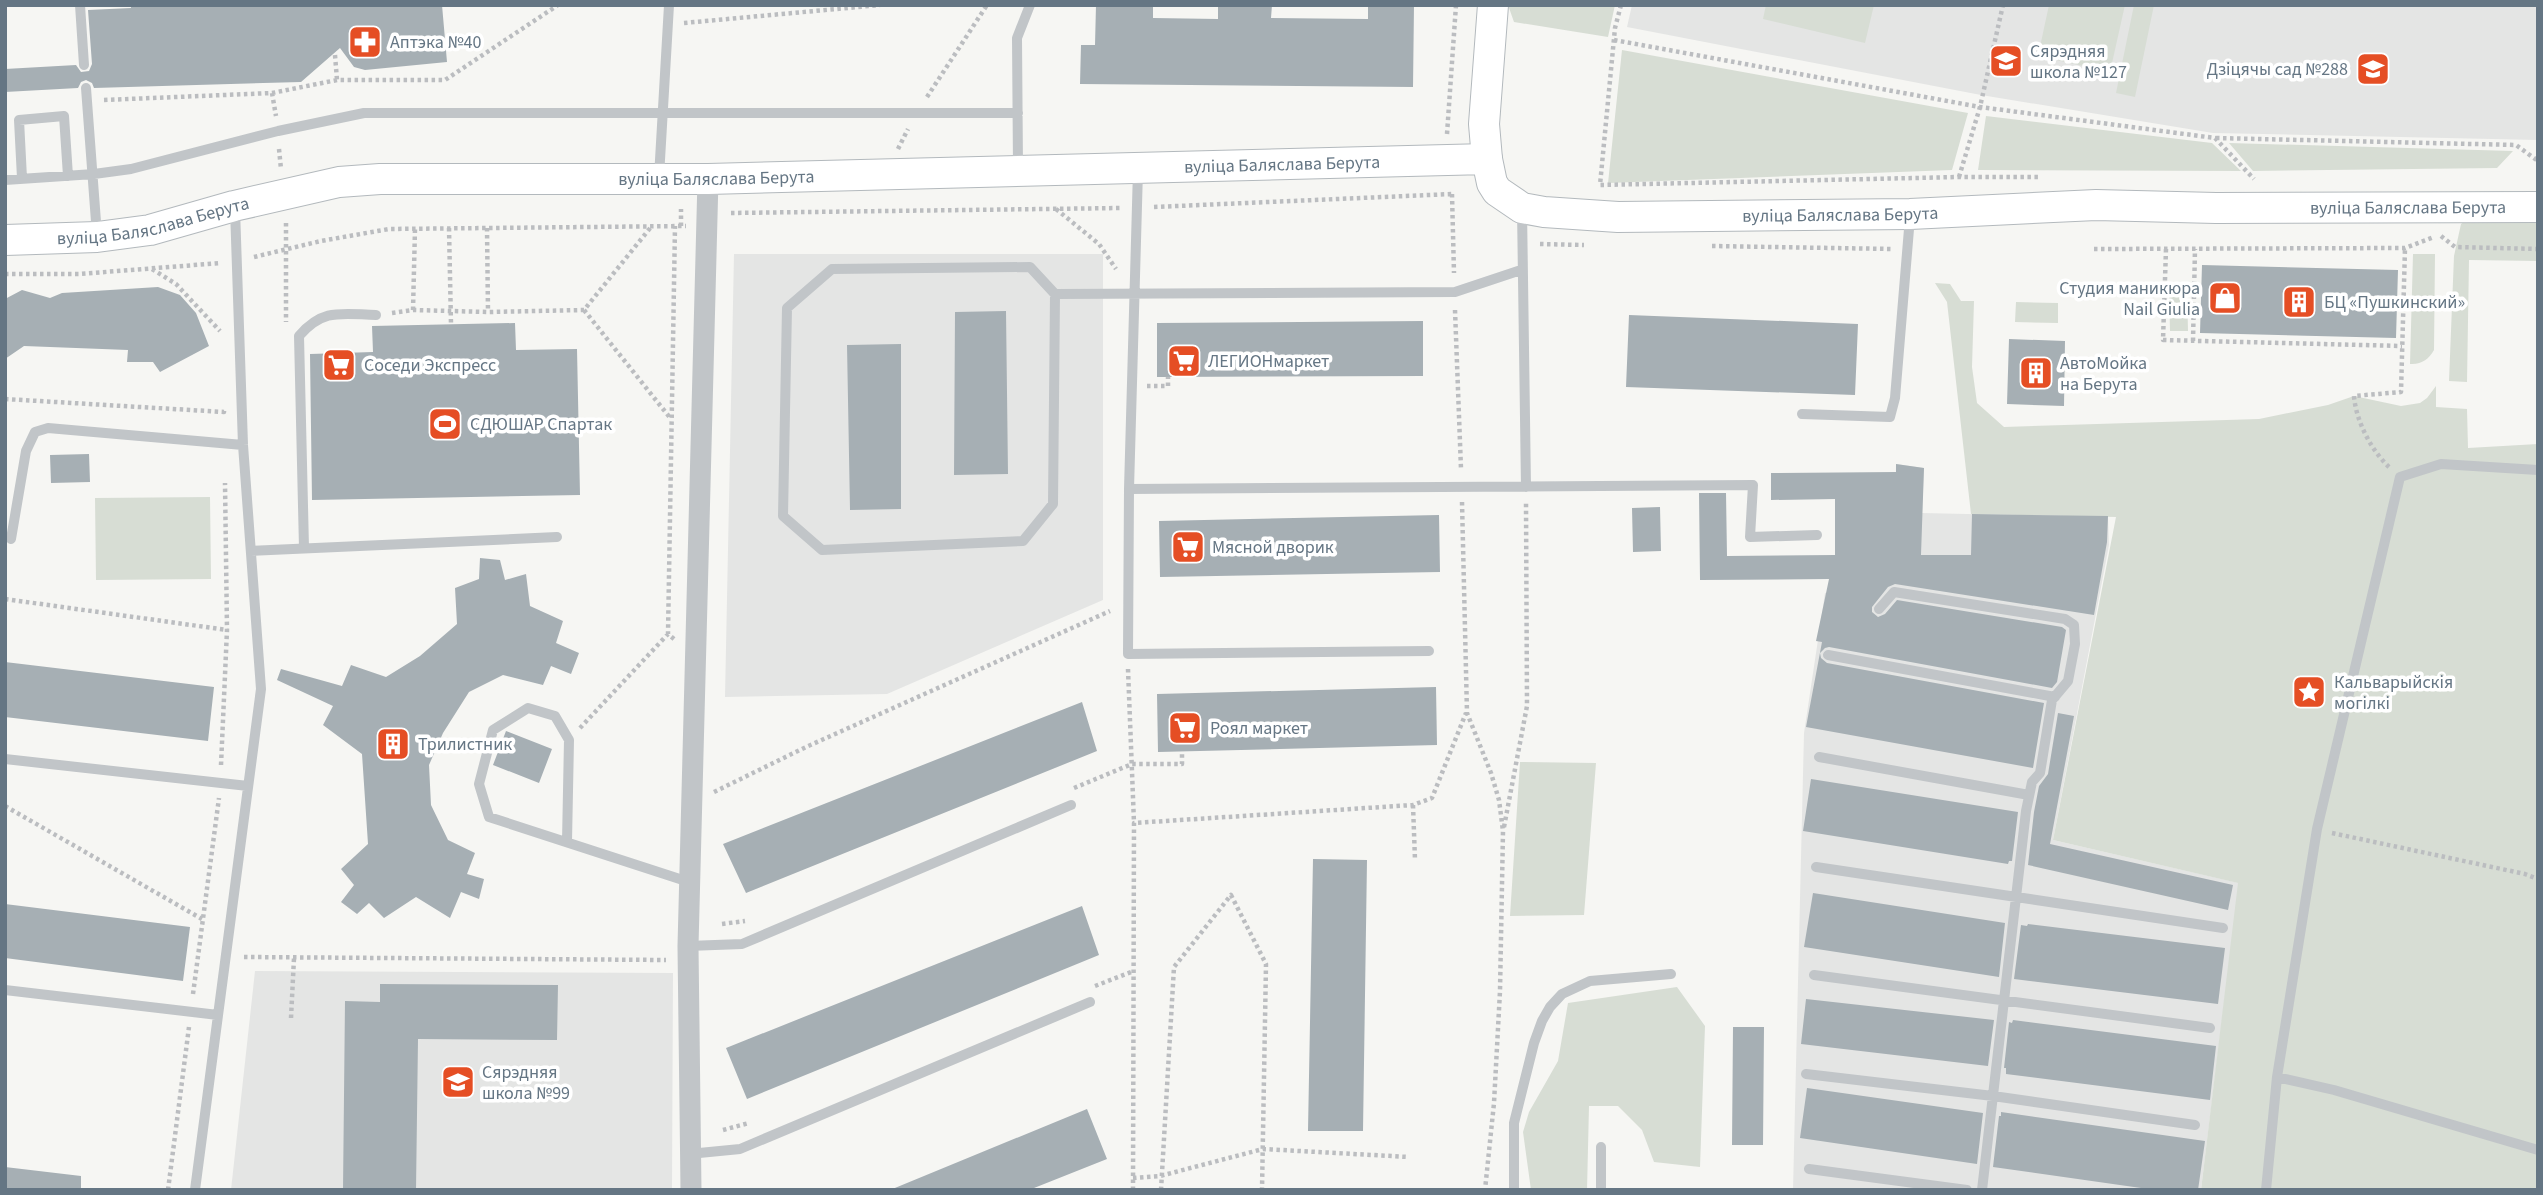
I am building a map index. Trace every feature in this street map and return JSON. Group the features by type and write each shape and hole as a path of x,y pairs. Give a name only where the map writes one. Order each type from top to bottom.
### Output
{"street":[{"path":"1487,159 1484,124 1493,5"},
{"name":"вуліца Баляслава Берута","path":"5,240 97,237 150,230 234,206 339,182 380,179 708,179 1487,159 1492,183 1497,191 1522,208 1618,217 1910,215 2096,205 2243,208 2538,207"},
{"path":"691,1190 685,945 689,882 708,179"}],"lane":[{"path":"80,5 83,65"},
{"path":"659,178 669,5"},
{"path":"1018,171 1017,38 1030,5"},
{"path":"86,88 97,237"},
{"path":"5,180 131,169 278,131 364,113 1018,113"},
{"path":"22,178 19,120 64,116 68,176"},
{"path":"1138,167 1129,489 1128,654 1429,651"},
{"path":"195,1190 261,689 243,445 234,206"},
{"path":"1522,208 1526,486"},
{"path":"1802,414 1890,417 1895,398 1910,215"},
{"path":"1055,294 1053,504 1023,541 822,550 783,516 787,308 832,268 1030,267 1055,294 1455,292 1521,270"},
{"path":"304,548 299,336 312,321 336,314 376,315"},
{"path":"11,539 26,451 35,432 48,428 243,445"},
{"path":"2266,1190 2277,1077 2317,830 2400,477 2441,464 2538,470"},
{"path":"1129,489 1753,485 1750,537 1817,535"},
{"path":"251,551 557,537"},
{"path":"1879,608 1894,592 2065,619 2074,625 2068,681 2052,700 2040,773 2032,782 2029,795 1982,1190"},
{"path":"1828,655 2055,697"},
{"path":"566,842 569,740 555,716 528,708 493,730 479,784 489,817 689,882"},
{"path":"1819,757 2029,795"},
{"path":"5,759 248,786"},
{"path":"685,945 742,944 1072,805"},
{"path":"1816,867 2223,928"},
{"path":"1514,1190 1514,1123 1534,1043 1550,1007 1562,994 1590,981 1671,974"},
{"path":"1814,975 2210,1028"},
{"path":"5,990 218,1015"},
{"path":"690,1146 740,1149 1090,1002"},
{"path":"1806,1074 1993,1096 2195,1125"},
{"path":"2277,1077 2334,1090 2538,1150"},
{"path":"1601,1147 1601,1190"},
{"path":"1809,1169 1967,1190"}],"path":[{"path":"87,101 272,93 337,80 445,80 558,5"},
{"path":"669,24 880,5"},
{"path":"894,156 916,113 988,5"},
{"path":"1447,140 1456,5"},
{"path":"1621,5 1614,40 1600,186 1959,177 2053,178"},
{"path":"1959,177 1980,107 2003,5"},
{"path":"1614,40 1980,107 2216,138 2516,145 2538,161"},
{"path":"335,55 337,80"},
{"path":"2216,138 2254,179"},
{"path":"2241,179 2268,179"},
{"path":"1452,194 1466,713 1491,773 1499,800 1503,831 1499,1016 1485,1190"},
{"path":"1056,208 1099,244 1135,294"},
{"path":"376,315 413,310 584,310 652,226"},
{"path":"569,740 668,634 675,226"},
{"path":"449,228 451,324"},
{"path":"487,228 488,312"},
{"path":"413,310 415,229"},
{"path":"2094,249 2404,248 2439,234 2455,247 2538,249"},
{"path":"2166,248 2163,340 2402,346"},
{"path":"2380,458 2355,410 2354,396 2401,392 2404,248"},
{"path":"2193,341 2195,249"},
{"path":"223,262 223,275"},
{"path":"151,268 176,284 223,335 223,323"},
{"path":"584,310 672,419"},
{"path":"1132,386 1168,386 1168,377"},
{"path":"5,399 224,412"},
{"path":"168,1190 221,783 227,630 224,399"},
{"path":"1503,831 1527,706 1526,486"},
{"path":"5,599 227,630"},
{"path":"691,803 806,747 1127,603"},
{"path":"668,634 695,657"},
{"path":"1128,654 1134,823 1133,1190"},
{"path":"1134,823 1413,805 1432,798 1466,713"},
{"path":"1069,790 1132,764 1182,764 1182,751"},
{"path":"1413,805 1415,860"},
{"path":"5,806 202,919"},
{"path":"2317,830 2538,879"},
{"path":"1161,1190 1174,967 1231,895 1266,964 1262,1190"},
{"path":"239,957 294,958 685,945 754,920"},
{"path":"291,1018 294,958"},
{"path":"1095,986 1133,971"},
{"path":"690,1146 761,1120"},
{"path":"1133,1178 1160,1176 1263,1149 1409,1157"}],"shaded area":[{"path":"1508,5 1615,5 1608,37 1514,22"},
{"path":"1632,5 2538,5 2538,140 2213,133 1981,95 1627,27"},
{"path":"1766,5 1874,5 1865,43 1763,19"},
{"path":"2049,5 2125,5 2110,72 2038,56"},
{"path":"2134,5 2154,5 2135,97 2116,93"},
{"path":"1622,50 1968,113 1952,170 1608,183"},
{"path":"1986,116 2212,143 2241,171 1978,170"},
{"path":"2229,143 2513,151 2497,168 2253,171"},
{"path":"2473,216 2538,219 2538,261 2469,260 2467,382 2449,381 2454,256 2461,224"},
{"path":"734,254 1103,254 1103,600 887,694 725,697"},
{"path":"2413,254 2435,254 2434,350 2418,364 2410,364"},
{"name":"Кальварыйскія могілкі","path":"1935,283 1950,284 1961,301 1974,301 1972,367 1977,403 2004,427 2259,419 2328,405 2354,396 2401,406 2420,403 2436,386 2436,407 2467,409 2468,448 2538,444 2538,1190 2201,1190 2238,883 2053,840 2116,517 1971,514 1947,302"},
{"path":"2169,289 2187,289 2188,331 2170,331"},
{"path":"2016,302 2058,303 2058,323 2015,322"},
{"path":"1896,464 1924,468 1922,513 2108,517 2109,545 2053,840 2239,883 2201,1190 1793,1190 1804,733 1825,593 1894,579"},
{"path":"210,497 211,579 96,580 95,498"},
{"path":"1520,762 1596,763 1584,915 1510,916"},
{"name":"Сярэдняя школа №99","path":"255,971 673,973 672,1190 231,1190"},
{"path":"1677,987 1705,1026 1700,1167 1654,1162 1642,1130 1618,1106 1589,1106 1587,1190 1531,1190 1523,1132 1529,1112 1558,1061 1568,1003"}],"building":[{"path":"131,5 442,5 447,62 365,70 354,67 340,48 301,82 94,88 92,83 86,80 81,82 78,88 5,92 5,69 76,65 81,72 89,71 92,64 88,10 131,8"},
{"path":"1096,5 1153,5 1153,18 1218,19 1218,5 1272,5 1271,18 1368,19 1368,5 1414,5 1413,87 1080,84 1081,45 1095,45"},
{"name":"БЦ «Пушкинский»","path":"2202,265 2398,270 2396,338 2200,333"},
{"path":"158,287 180,295 196,313 209,346 160,372 153,362 127,362 128,350 24,346 5,359 5,299 22,290 50,298 62,293"},
{"path":"1006,311 1008,474 954,475 955,312"},
{"path":"1629,315 1858,324 1855,395 1626,387"},
{"path":"1423,321 1423,376 1157,377 1157,323"},
{"name":"СДЮШАР Спартак","path":"515,323 516,350 577,349 580,495 312,500 310,354 373,352 372,326"},
{"name":"АвтоМойка на Берута","path":"2009,339 2065,341 2064,406 2007,404"},
{"path":"901,344 901,509 850,510 847,345"},
{"path":"89,454 90,482 51,483 50,455"},
{"path":"1896,464 1924,468 1921,555 1971,555 1972,514 2108,516 2107,542 2094,615 1895,584 1888,587 1872,607 1872,612 1878,617 1885,614 1897,600 2062,627 2066,630 2057,682 2052,688 1829,647 1820,653 1827,663 2044,703 2033,768 1806,727 1822,642 1816,641 1829,579 1700,580 1699,493 1726,493 1727,556 1835,555 1835,499 1771,500 1771,473 1896,472"},
{"path":"1660,507 1661,551 1633,552 1632,508"},
{"path":"1439,515 1440,572 1160,577 1159,521"},
{"name":"Трилистник","path":"480,558 500,560 505,580 526,574 530,606 563,621 556,643 579,653 571,674 551,666 543,685 503,675 469,692 443,733 429,765 431,805 448,840 475,853 467,874 484,879 479,899 461,892 450,918 416,897 384,918 369,903 357,914 341,902 354,885 341,869 368,844 362,754 323,725 333,706 277,680 281,669 342,686 351,665 386,677 420,656 457,624 455,588 479,579"},
{"path":"5,662 214,687 208,741 5,717"},
{"path":"1436,687 1437,745 1158,752 1157,694"},
{"path":"1082,702 1097,751 746,893 723,844"},
{"path":"2058,713 2074,716 2050,844 2233,885 2228,910 2028,865 2039,786 2048,774"},
{"path":"506,731 552,749 539,783 493,765"},
{"path":"1811,779 2018,812 2012,861 2008,864 1803,831"},
{"path":"1313,859 1367,860 1363,1131 1308,1131"},
{"path":"1813,893 2005,923 1999,977 1804,947"},
{"path":"5,904 190,927 183,981 5,958"},
{"path":"1082,906 1099,955 747,1099 726,1048"},
{"path":"2021,925 2225,948 2218,1004 2014,979"},
{"path":"380,984 558,985 557,1040 418,1039 416,1190 343,1190 345,1001 380,1002"},
{"path":"1806,999 1994,1020 1988,1066 1801,1044"},
{"path":"2013,1020 2216,1046 2210,1100 2006,1074 2004,1068 2009,1022 2012,1023"},
{"path":"1733,1027 1764,1027 1763,1145 1732,1145"},
{"path":"1807,1088 1983,1113 1977,1164 1800,1138"},
{"path":"1087,1109 1107,1159 1029,1190 890,1190"},
{"path":"2001,1112 2205,1141 2198,1190 2155,1190 1993,1167"},
{"path":"5,1167 81,1176 81,1190 5,1190"}],"place":[{"name":"Аптэка №40","path":"365,42"},
{"name":"Сярэдняя школа №127","path":"2006,61"},
{"name":"Дзіцячы сад №288","path":"2373,69"},
{"name":"Студия маникюра Nail Giulia","path":"2225,298"},
{"name":"БЦ «Пушкинский»","path":"2299,302"},
{"name":"ЛЕГИОНмаркет","path":"1184,361"},
{"name":"Соседи Экспресс","path":"339,365"},
{"name":"АвтоМойка на Берута","path":"2036,373"},
{"name":"СДЮШАР Спартак","path":"445,424"},
{"name":"Мясной дворик","path":"1188,547"},
{"name":"Кальварыйскія могілкі","path":"2309,692"},
{"name":"Роял маркет","path":"1185,728"},
{"name":"Трилистник","path":"393,744"},
{"name":"Сярэдняя школа №99","path":"458,1082"}]}
